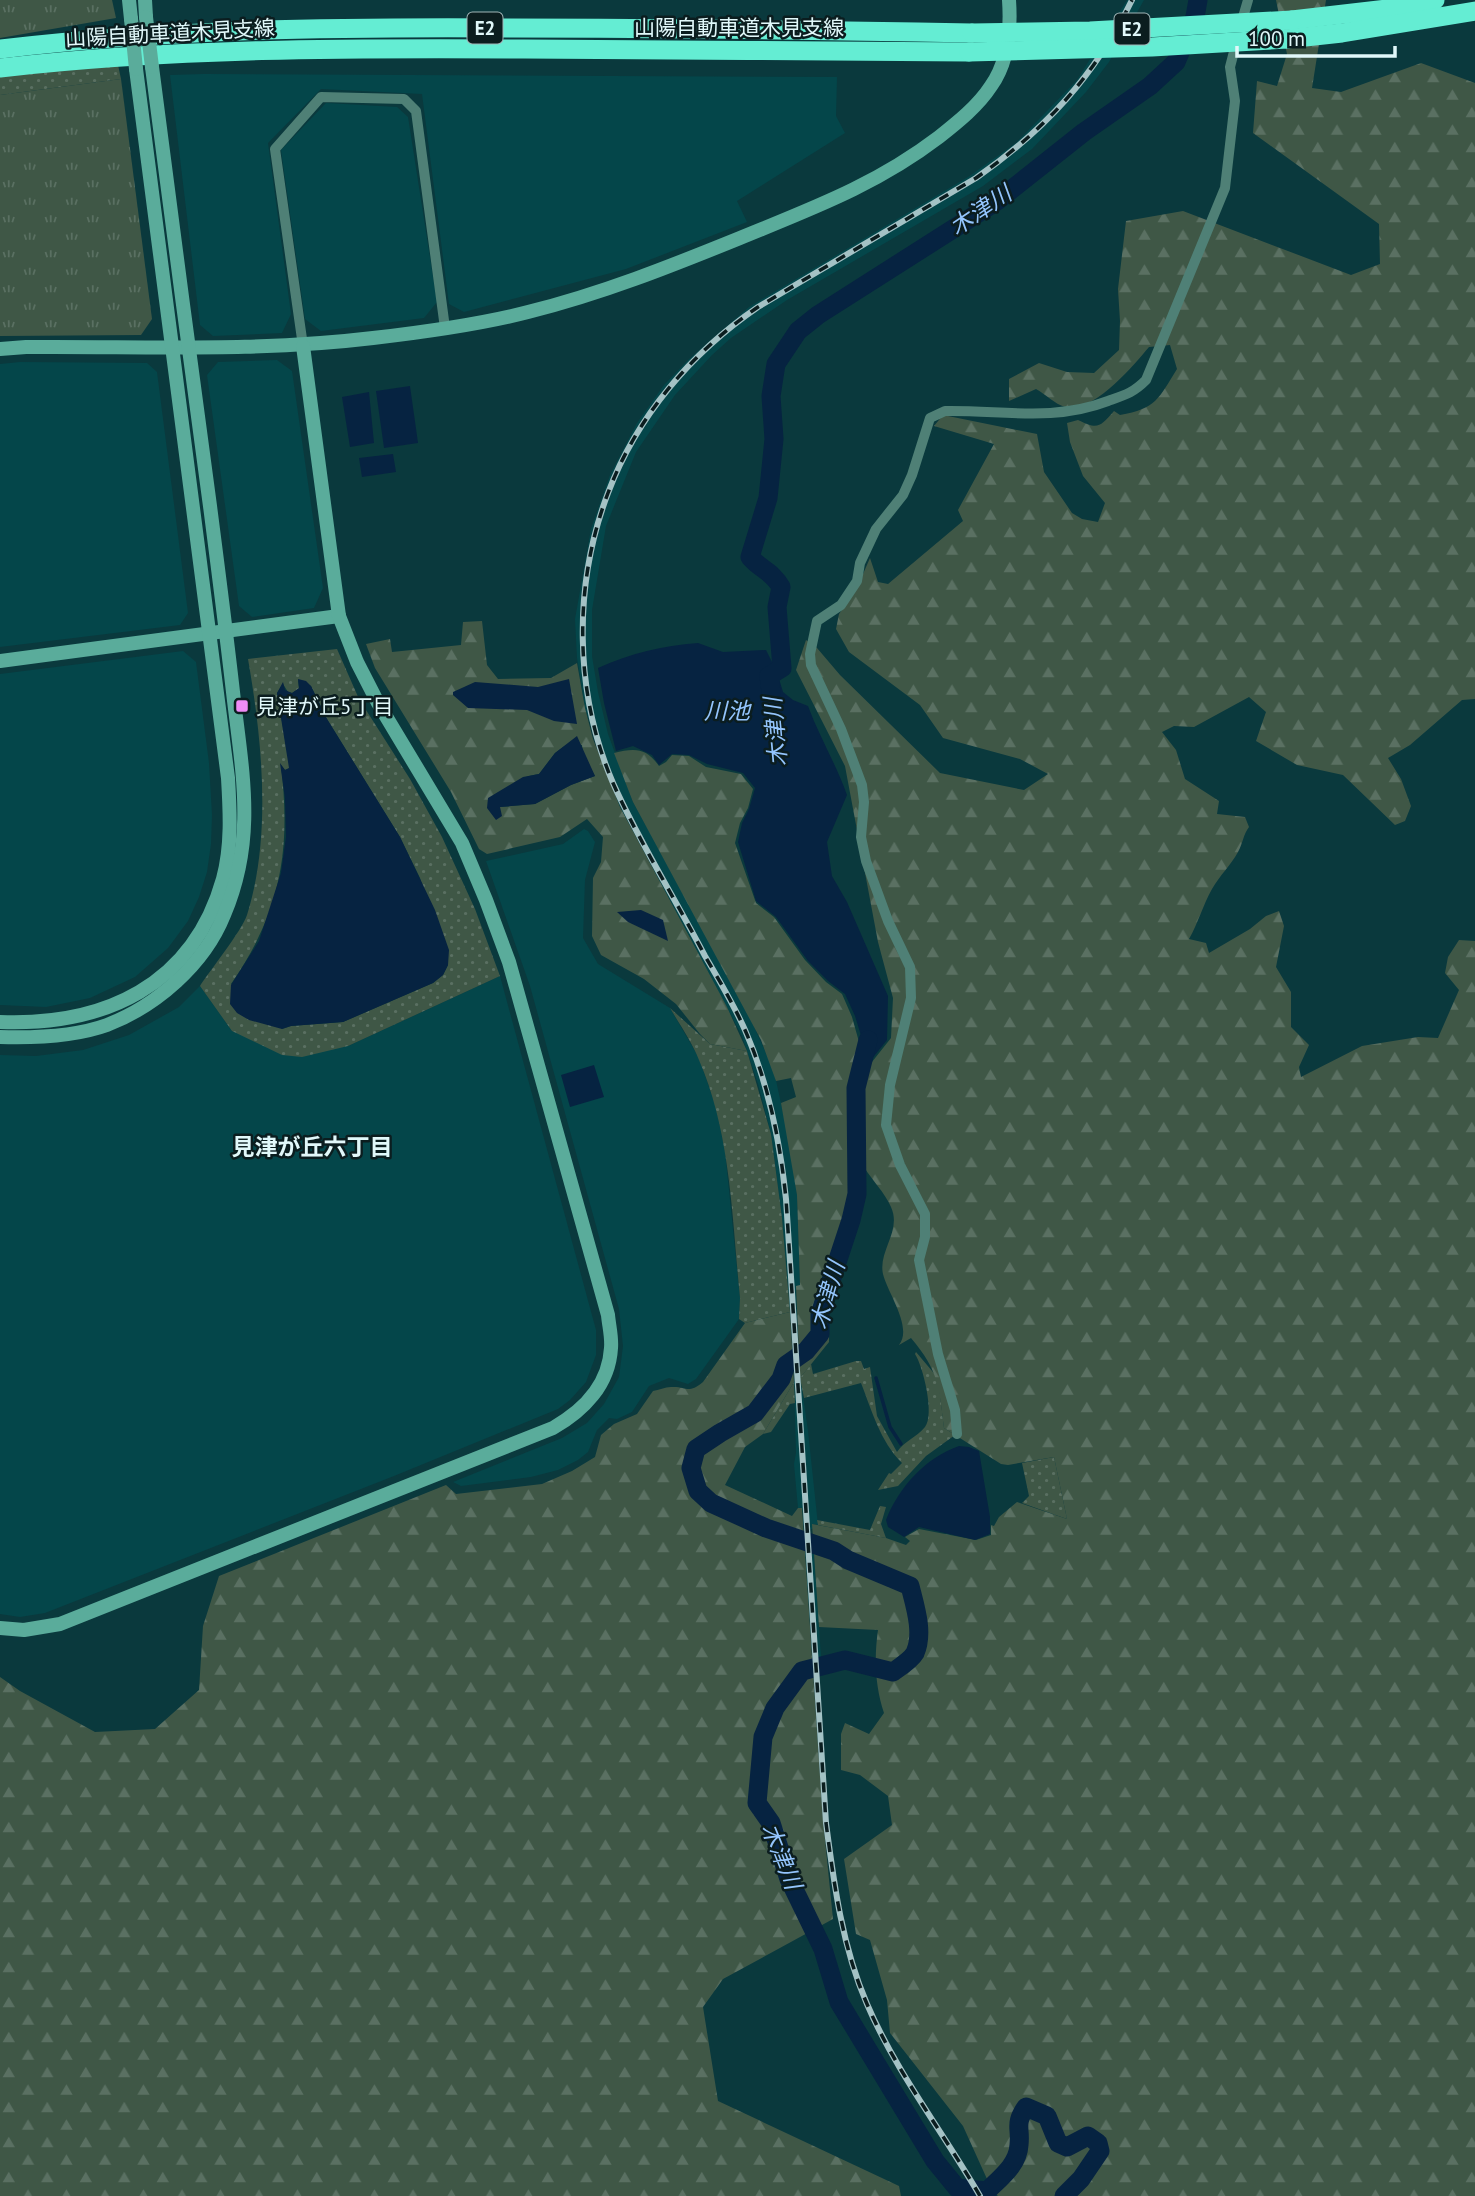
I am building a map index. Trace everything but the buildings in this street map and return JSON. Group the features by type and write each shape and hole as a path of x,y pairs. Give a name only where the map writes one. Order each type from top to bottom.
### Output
{"highway":[{"name":"山陽自動車道木見支線","path":"1289,29 1435,0"},
{"name":"山陽自動車道木見支線","path":"0,68 195,51 970,42 1104,30 1384,27 1475,11"},
{"name":"山陽自動車道木見支線","path":"0,49 194,32 366,27 687,28 970,42"}],"street":[{"path":"0,1037 31,1038 106,1025 161,994 184,975 208,946 224,917 236,881 243,846 246,812 226,632 152,67 139,18 129,0"},
{"path":"0,1022 33,1023 98,1012 156,982 196,940 211,912 223,878 229,846 228,778 136,68 139,18 145,0"},
{"path":"0,349 26,346 303,346 445,328 529,312 596,292 700,255 846,195 911,158 973,108 993,85 1004,60 1010,18 1009,0"},
{"path":"957,1434 955,1410 938,1354 919,1260 925,1237 925,1214 900,1166 886,1125 890,1085 911,998 910,967 888,921 866,861 861,837 864,802 862,785 841,729 811,665 810,654 817,621 841,606 857,581 860,563 876,529 903,495 930,418 945,411 1063,414 1091,408 1134,392 1146,380 1225,188 1235,101 1230,67 1248,0"},
{"path":"0,1628 24,1630 60,1624 552,1427 581,1409 596,1391 607,1371 611,1346 608,1315 509,962 462,843 378,703 357,662 339,616 275,149 321,97 404,99 416,111 445,328"},
{"path":"0,660 339,616"}],"shaded area":[{"path":"1127,0 1144,0 1109,62 1086,92 1032,149 983,186 787,300 731,338 712,355 675,395 636,452 606,526 592,610 592,656 598,692 608,734 633,802 747,1011 774,1071 791,1150 797,1195 800,1286 796,1286 798,1337 792,1337 782,1218 771,1134 758,1084 742,1036 620,807 607,777 585,708 577,658 575,619 591,529 610,475 637,423 664,385 688,360 749,307 968,177 1016,143 1077,80"},
{"path":"170,75 837,77 836,116 845,133 737,201 747,222 626,269 464,312 449,304 422,94 321,89 268,143 291,314 282,333 213,336 200,325"},
{"path":"326,103 397,107 408,117 437,302 424,318 321,331 305,319 281,150"},
{"path":"277,360 292,371 323,588 314,608 252,617 239,606 207,375 218,362"},
{"path":"147,363 157,372 188,613 180,625 0,647 0,364"},
{"path":"183,651 196,662 209,763 212,815 207,872 188,921 168,948 135,977 90,998 46,1007 0,1005 0,674"},
{"path":"584,829 595,842 585,880 583,938 598,964 670,1008 699,1058 716,1107 725,1151 740,1298 739,1319 696,1379 688,1384 669,1378 649,1386 632,1412 617,1419 609,1418 597,1430 588,1452 578,1460 558,1470 531,1477 461,1486 453,1482 562,1438 587,1423 604,1404 619,1377 623,1346 619,1309 530,986 486,861 563,844"},
{"path":"500,976 596,1330 596,1355 586,1382 558,1409 394,1476 45,1613 20,1617 0,1614 0,1055 36,1056 83,1050 129,1035 179,1007 200,986 232,1031 348,1046"},
{"path":"794,1382 801,1382 818,1525 813,1524 813,1529 804,1530 802,1508 798,1508 794,1464"},
{"path":"805,1553 814,1553 821,1657 812,1658"}],"green space":[{"path":"0,0 112,0 116,18 0,38"},
{"path":"1276,0 1326,0 1312,88 1341,92 1421,63 1475,83 1475,699 1462,700 1410,745 1388,758 1401,779 1411,806 1405,821 1395,825 1343,775 1297,765 1256,741 1266,712 1249,697 1194,727 1174,726 1162,732 1176,750 1185,779 1219,801 1217,814 1245,817 1249,827 1240,849 1212,889 1189,939 1206,943 1209,953 1250,929 1266,916 1279,911 1284,926 1276,967 1291,992 1291,1027 1309,1045 1299,1067 1301,1077 1362,1046 1418,1037 1438,1038 1459,990 1445,973 1448,957 1459,940 1475,941 1475,2196 998,2196 992,2190 963,2126 890,2033 887,2000 870,1940 856,1934 844,1859 892,1825 888,1796 860,1775 841,1770 841,1734 845,1723 869,1734 884,1713 876,1672 878,1630 819,1627 812,1524 886,1538 906,1545 910,1541 905,1537 919,1529 976,1540 991,1535 991,1525 994,1526 999,1517 1017,1502 1067,1519 1054,1457 1001,1464 944,1428 939,1390 927,1360 911,1338 899,1345 903,1338 903,1329 882,1266 894,1216 885,1197 864,1167 853,1188 841,1238 822,1290 829,1306 829,1342 800,1378 796,1286 800,1285 797,1195 781,1103 796,1097 791,1078 776,1081 761,1040 633,802 614,753 639,750 649,755 659,766 672,755 689,756 706,767 741,774 753,789 735,843 756,903 774,917 805,960 842,994 859,1042 854,1064 868,1067 891,1038 893,998 878,942 845,766 796,670 806,640 940,773 1024,790 1048,774 1020,759 943,738 920,705 849,652 836,629 839,614 856,590 870,558 878,582 888,584 963,521 958,510 994,444 934,426 943,415 1037,434 1044,472 1072,513 1082,519 1098,522 1105,503 1083,476 1070,442 1067,423 1078,420 1098,425 1114,411 1120,415 1142,409 1155,401 1177,369 1170,345 1149,347 1112,387 1088,403 1076,407 1061,406 1036,389 1009,401 1009,379 1039,363 1067,372 1094,373 1119,350 1118,289 1126,221 1183,211 1351,275 1380,264 1379,224 1253,133 1257,81 1277,86 1287,54"},
{"path":"118,65 121,79 0,95 0,76"},
{"path":"121,79 152,319 141,335 0,336 0,95"},
{"path":"482,621 487,665 498,679 551,678 577,663 593,739 620,807 727,1007 747,1051 710,1044 676,1004 644,979 601,955 592,936 593,878 601,862 603,837 587,819 560,837 487,854 479,849 451,792 375,668 366,644 390,639 392,652 461,645 463,622","holes":["566,745 582,745 583,754 595,776 535,804 500,807 519,780 539,774 555,753"]},
{"path":"337,649 359,699 410,779 442,837 475,909 500,976 348,1046 302,1057 282,1055 232,1031 200,986 244,922 255,885 260,853 260,754 248,659","holes":["298,680 311,686 327,719 400,837 420,878 448,965 443,975 433,983 343,1022 282,1029 231,984 261,931 279,880 284,825 281,765 285,770 290,768 277,693 283,684 288,692 299,689"]},
{"path":"670,1008 710,1044 747,1051 771,1134 790,1312 745,1323 739,1319 740,1298 729,1177 718,1117 696,1053"},
{"path":"790,1312 794,1382 763,1434 745,1447 725,1485 792,1516 798,1508 802,1508 823,1820 833,1919 723,1979 703,2007 718,2101 899,2186 901,2196 0,2196 0,1677 95,1732 155,1729 199,1690 203,1626 219,1576 446,1485 456,1494 542,1484 572,1471 595,1457 601,1435 614,1424 637,1414 653,1391 671,1387 690,1389 703,1382 745,1323"},
{"path":"916,1352 938,1378 944,1428 955,1435 926,1456 898,1486 878,1490 889,1473 902,1463 882,1435 861,1383 804,1398 800,1378 811,1364 813,1374 856,1361 861,1361 864,1369 870,1367 877,1416 897,1452 922,1431 928,1421 927,1390"},
{"path":"794,1382 795,1403 790,1404 771,1432 763,1434"},
{"path":"1054,1457 1067,1519 1022,1503 1029,1496 1022,1463"},
{"path":"880,1506 886,1507 881,1524 886,1538 818,1525 817,1520 870,1530"}],"water":[{"path":"410,386 418,443 384,448 376,391"},
{"path":"369,392 374,443 350,447 342,397"},
{"path":"393,454 396,472 362,477 359,458"},
{"name":"川池","path":"698,643 723,652 766,650 783,692 808,706 843,784 847,795 827,842 832,876 847,902 888,996 887,1040 867,1065 857,1061 863,1042 845,994 808,961 776,917 756,901 738,842 755,788 743,773 707,764 689,755 672,754 659,765 652,755 633,746 616,751 598,668 647,651"},
{"path":"298,679 311,686 327,719 400,837 435,910 449,950 448,965 443,975 433,983 343,1022 282,1029 249,1020 237,1013 230,1004 231,985 259,941 281,873 286,837 285,798 280,763 285,770 289,768 277,693 283,682 285,690 292,693 299,688"},
{"path":"569,679 577,724 554,721 527,710 468,708 453,695 453,692 475,682 538,687"},
{"path":"577,736 595,776 535,804 500,807 502,816 496,820 487,808 488,798 523,777 539,774 555,753"},
{"path":"641,910 663,920 668,941 628,922 617,912"},
{"path":"594,1065 604,1097 570,1107 561,1075"},
{"path":"959,1446 979,1451 990,1517 990,1534 975,1540 919,1527 904,1537 888,1527 886,1520 891,1508 906,1485 924,1466"}],"waterway":[{"name":"木津川","path":"771,692 769,676 782,668 777,607 781,587 774,577 750,557 768,498 774,439 771,396 776,364 798,331 818,315 997,201 1084,132 1150,86 1176,62 1195,17 1198,0"},
{"name":"木津川","path":"868,1040 856,1088 857,1194 820,1314 820,1334 806,1351 786,1365 781,1379 755,1413 696,1449 691,1468 698,1491 711,1503 766,1528 834,1551 848,1560 910,1586 919,1628 918,1645 913,1656 893,1672 845,1660 802,1671 775,1708 763,1737 757,1803 771,1823 789,1879 823,1949 839,2002 935,2161 957,2188 987,2191 1015,2159 1019,2145 1019,2122 1026,2107 1047,2116 1058,2143 1067,2147 1088,2136 1098,2143 1100,2151 1081,2179 1064,2196"},
{"path":"876,1378 890,1427 901,1444"}],"railway":[{"path":"980,2196 892,2054 858,1982 845,1937 826,1823 786,1199 777,1135 761,1071 745,1030 634,827 600,748 585,676 584,601 597,528 620,465 651,412 689,366 710,345 758,307 976,178 1024,141 1046,121 1085,77 1118,28 1132,0"}],"place":[{"name":"見津が丘5丁目","path":"242,706"}],"district":[{"name":"見津が丘六丁目","path":"312,1146"}]}
